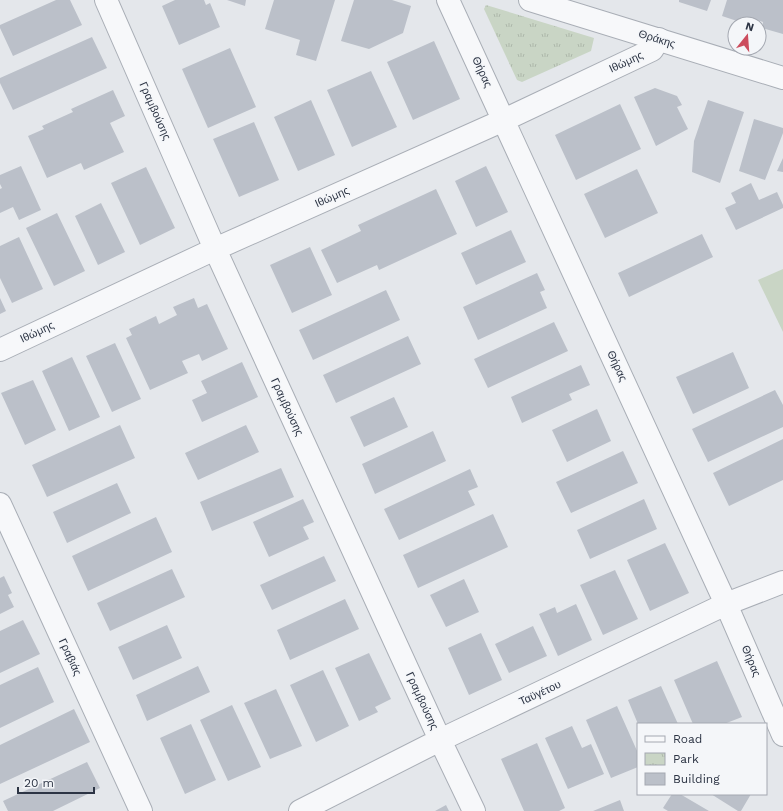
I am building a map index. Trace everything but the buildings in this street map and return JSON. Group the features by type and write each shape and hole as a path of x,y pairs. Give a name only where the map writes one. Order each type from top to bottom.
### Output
{"street":[{"name":"Γραμβούσης","path":"106,0 215,249 474,811"},
{"name":"Θήρας","path":"448,0 726,604 783,735"},
{"name":"Θράκης","path":"530,0 783,78"},
{"name":"Ιθώμης","path":"0,350 215,249 504,120 652,50 659,39"},
{"name":"Γραβιάς","path":"0,504 141,811"},
{"name":"Ταϋγέτου","path":"300,811 440,740 726,604 783,582"}],"green space":[{"path":"486,5 594,38 591,51 522,82 517,80 484,9"},
{"path":"783,269 783,332 758,280"}]}
